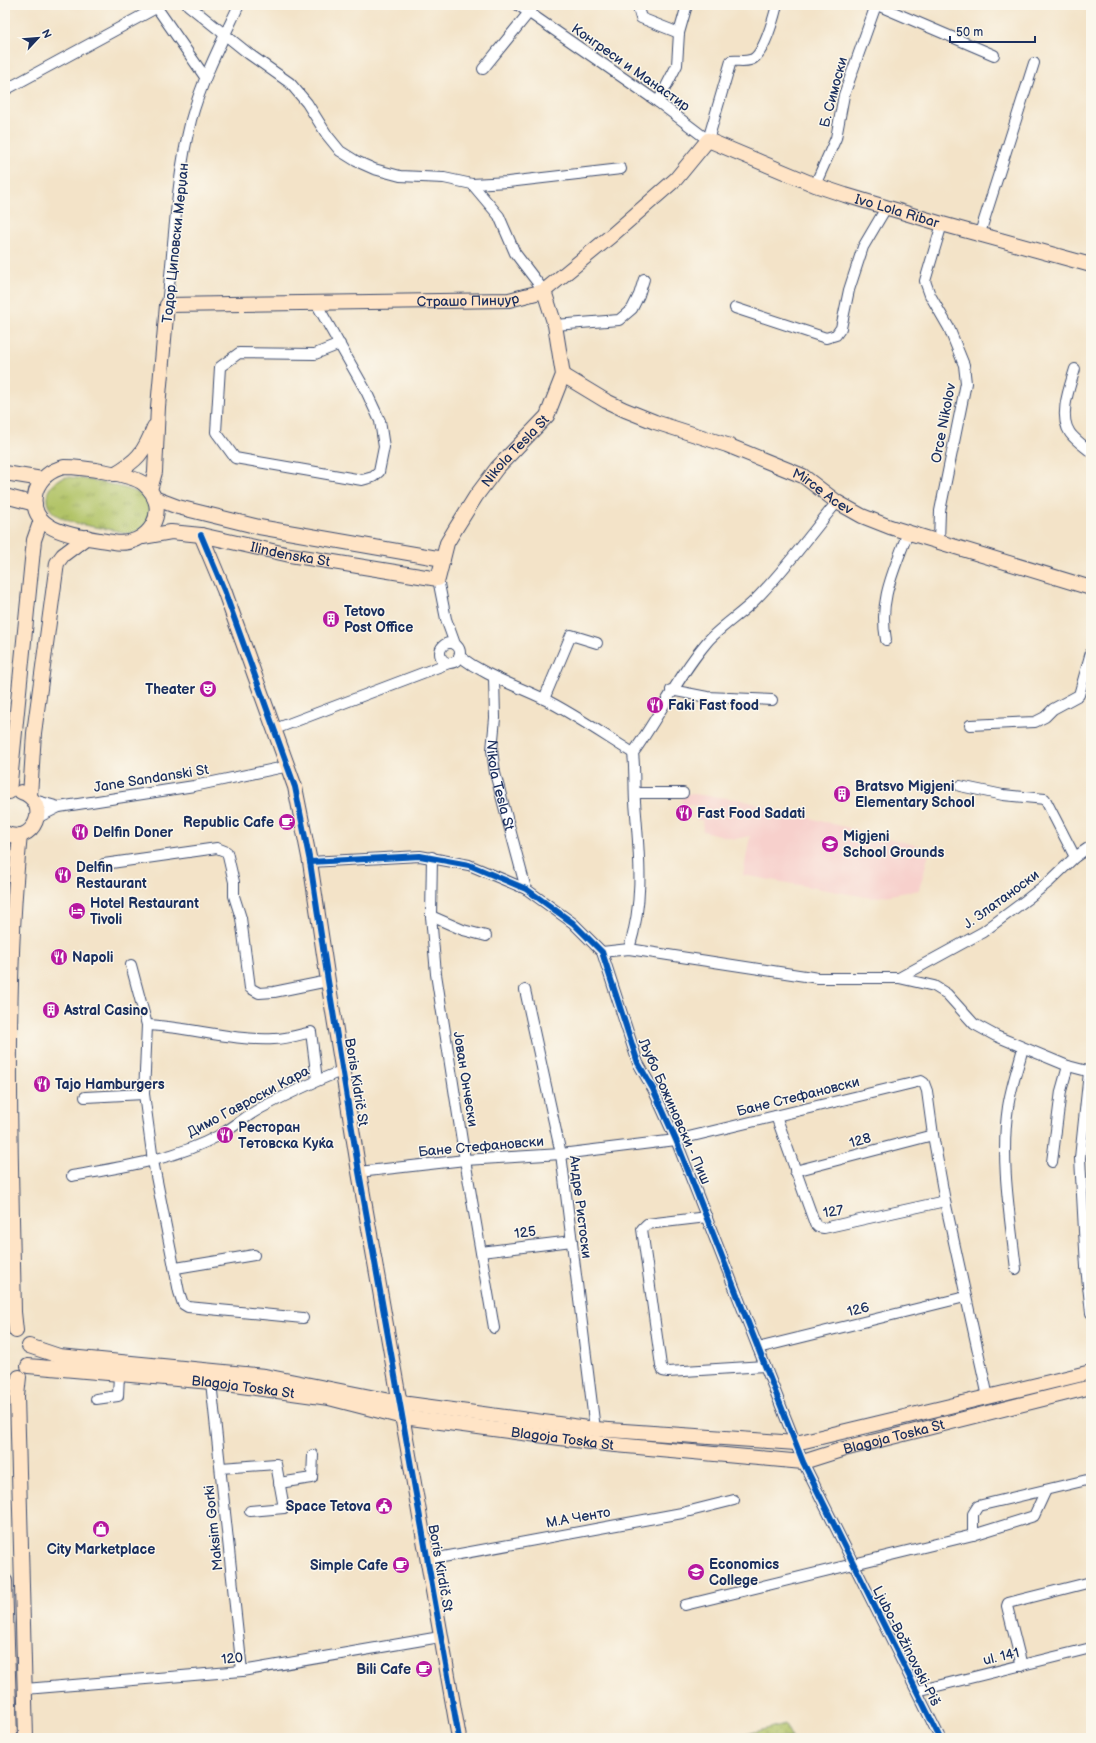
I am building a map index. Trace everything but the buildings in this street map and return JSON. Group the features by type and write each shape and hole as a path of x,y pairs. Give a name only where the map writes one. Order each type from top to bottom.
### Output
{"main road":[{"name":"Ivo Lola Ribar","path":"708,140 815,185 886,208 1091,264"},
{"name":"Страшо Пинџур","path":"168,305 509,300 544,291 611,236 676,179 708,140"},
{"path":"544,291 555,325 563,375"},
{"name":"Тодор Циповски Мерџан","path":"152,494 168,305"},
{"name":"Mirce Acev","path":"563,375 606,401 625,410 655,422 727,445 803,476 837,502 862,516 908,532 1091,588"},
{"name":"Nikola Tesla St","path":"438,579 447,543 476,496 497,468 547,416 563,375"},
{"path":"114,474 129,466 141,454 149,440 158,415"},
{"path":"64,467 114,474 136,480 152,494 156,506 155,519 149,531 143,537 127,544 55,531 41,520 35,504 35,495 42,479 48,473 64,467"},
{"path":"5,473 42,479"},
{"name":"Ilindenska St","path":"152,494 178,507 237,522 443,559"},
{"path":"5,496 35,504"},
{"path":"32,798 20,791 7,793 34,540 41,520"},
{"name":"Ilindenska St","path":"143,537 171,532 201,535 296,556 438,579"},
{"path":"296,556 301,534"},
{"name":"Boris Kidrič St","path":"201,535 224,590 289,766 295,787 310,862 359,1172 400,1403"},
{"path":"5,833 14,836 20,835 31,829 37,818 38,812 32,798 34,733 57,563 63,555 86,537"},
{"path":"5,1382 19,1377 28,1366 31,1356 29,1346 22,1334 11,1329 14,1312 10,1042 14,928 20,835"},
{"name":"Blagoja Toska St","path":"29,1346 59,1356 265,1376 400,1403 595,1430 796,1443 1091,1372"},
{"name":"Blagoja Toska St","path":"28,1366 211,1382 329,1398 403,1417 605,1444 803,1462 844,1449 1091,1387"},
{"path":"19,1377 17,1396 26,1738"},
{"name":"Boris Kirdič St","path":"400,1403 458,1738"},
{"path":"5,1581 10,1738"}],"street":[{"path":"188,5 249,54 290,83 307,103 327,135 340,151 356,161 374,169 400,176 444,178 472,184 508,182 621,169"},
{"name":"Тодор Циповски Мерџан","path":"168,305 182,170 191,120 205,76 239,5"},
{"name":"Конгреси и Манастир","path":"518,5 532,9 708,140"},
{"path":"639,5 638,8 641,18 679,33"},
{"path":"658,102 677,65 679,33 687,5"},
{"path":"708,140 730,61 750,60 758,54 770,28 777,5"},
{"path":"876,5 994,55"},
{"name":"Б. Симоски","path":"815,185 836,138 844,95 876,5"},
{"path":"5,90 156,6 205,76"},
{"path":"483,69 532,9"},
{"path":"980,233 1034,63"},
{"path":"472,184 499,216 515,253 544,291"},
{"path":"735,308 826,338 836,336 841,328 849,290 863,247 886,208"},
{"name":"Orce Nikolov","path":"938,541 940,511 966,383 964,366 949,328 930,295 925,281 942,224"},
{"path":"555,325 620,320 632,309 640,295 644,279"},
{"path":"316,302 340,344 380,421 384,447 379,472 362,480 235,458 216,432 220,367 239,353 315,354 340,344"},
{"path":"1075,368 1066,398 1065,424 1070,433 1091,452"},
{"path":"629,949 636,926 640,904 635,793 636,772 633,753 655,720 671,690 708,641 754,601 769,585 837,502"},
{"path":"886,640 883,623 883,604 908,532"},
{"path":"275,729 424,671 453,662 459,656 459,651 446,619 438,579"},
{"path":"446,619 441,648 442,658 449,662"},
{"path":"544,699 571,635 597,643"},
{"path":"424,671 441,648 446,644 455,644"},
{"path":"970,725 1035,722 1045,716 1053,709 1079,695 1091,652"},
{"path":"459,656 494,678 544,699 633,753"},
{"name":"Nikola Tesla St","path":"494,678 495,718 492,750 495,773 526,889"},
{"path":"671,690 708,697 772,700"},
{"name":"Jane Sandanski St","path":"59,807 194,786 289,766"},
{"path":"960,786 1003,795 1045,799 1075,856"},
{"path":"635,793 683,793"},
{"path":"32,798 59,807"},
{"path":"37,818 59,807"},
{"name":"Ј. Златаноски","path":"899,978 983,932 1050,881 1075,856 1091,846"},
{"path":"104,864 217,848 227,852 234,882 234,896 241,918 250,988 259,993 274,992 328,982"},
{"name":"Љубо Божиновски - Пиш","path":"310,862 420,856 469,865 526,889 573,923 602,952 638,1063 653,1089 676,1140 803,1462"},
{"name":"Јован Ончески","path":"432,857 431,916 436,974 464,1160 494,1328"},
{"path":"431,916 463,930 486,936"},
{"path":"602,952 629,949 818,978 899,978 934,986 947,994 974,1024 1023,1048 1068,1066 1090,1072 1080,1158 1086,1267 1091,1313"},
{"path":"130,965 147,1025 144,1094 153,1161 176,1268 179,1292 183,1304 188,1307 303,1318"},
{"name":"Андре Ристоски","path":"525,990 561,1154 595,1430"},
{"path":"147,1025 172,1026 231,1037 275,1039 311,1032 317,1080"},
{"path":"1016,1269 1006,1179 1005,1146 1008,1107 1023,1048"},
{"path":"1052,1162 1061,1091 1068,1066"},
{"name":"Димо Гавроски Кара","path":"72,1176 153,1161 218,1136 260,1109 317,1080 344,1070"},
{"name":"Бане Стефановски","path":"359,1172 464,1160 561,1154 676,1140 921,1081 926,1086 945,1201 988,1397"},
{"path":"85,1097 144,1094"},
{"name":"127","path":"776,1116 815,1224 818,1227 824,1228 945,1201"},
{"name":"128","path":"795,1171 933,1135"},
{"path":"707,1217 647,1224 642,1229 661,1366 663,1371 668,1372 766,1366"},
{"name":"125","path":"481,1252 572,1241"},
{"path":"176,1268 254,1255"},
{"name":"126","path":"758,1348 965,1297"},
{"path":"96,1399 118,1396 119,1374"},
{"name":"Maksim Gorki","path":"211,1382 242,1671"},
{"path":"279,1483 312,1478 313,1455"},
{"name":"Ljubo-Božinovski-Piš","path":"803,1462 940,1738"},
{"path":"221,1468 276,1464 284,1508 250,1511"},
{"path":"973,1535 973,1514 978,1506 1091,1479"},
{"path":"685,1605 973,1535 1031,1518 1036,1514 1046,1490"},
{"name":"М.А Ченто","path":"427,1560 682,1513 734,1500"},
{"path":"1022,1666 1007,1606 1008,1603 1091,1582"},
{"name":"120","path":"25,1689 242,1671 440,1637"},
{"name":"ul. 141","path":"917,1690 1022,1666 1091,1648"}],"shaded area":[{"name":"Migjeni School Grounds","path":"683,793 737,799 930,849 919,890 872,898 743,875 750,836 735,839 703,831 702,820 696,820 697,806 682,804"}],"green space":[{"path":"66,477 106,484 138,493 147,501 149,507 149,518 146,524 137,531 126,533 81,524 59,517 51,510 47,502 48,492 55,482"},
{"path":"785,1724 792,1738 732,1738"}],"cycle path":[{"path":"201,535 224,590 295,787 310,862 359,1172 459,1738"},
{"path":"310,862 420,856 469,865 526,889 573,923 602,952 638,1063 653,1089 676,1140 803,1462 940,1738"}],"place":[{"name":"Tetovo Post Office","path":"331,619"},
{"name":"Theater","path":"208,689"},
{"name":"Faki Fast food","path":"655,705"},
{"name":"Bratsvo Migjeni Elementary School","path":"842,794"},
{"name":"Fast Food Sadati","path":"684,813"},
{"name":"Republic Cafe","path":"287,822"},
{"name":"Delfin Doner","path":"80,832"},
{"name":"Migjeni School Grounds","path":"830,844"},
{"name":"Delfin Restaurant","path":"63,875"},
{"name":"Hotel Restaurant Tivoli","path":"77,911"},
{"name":"Napoli","path":"59,957"},
{"name":"Astral Casino","path":"51,1010"},
{"name":"Tajo Hamburgers","path":"42,1084"},
{"name":"Ресторан Тетовска Куќа","path":"225,1135"},
{"name":"Space Tetova","path":"384,1506"},
{"name":"City Marketplace","path":"101,1529"},
{"name":"Simple Cafe","path":"401,1565"},
{"name":"Economics College","path":"696,1572"},
{"name":"Bili Cafe","path":"424,1669"}]}
